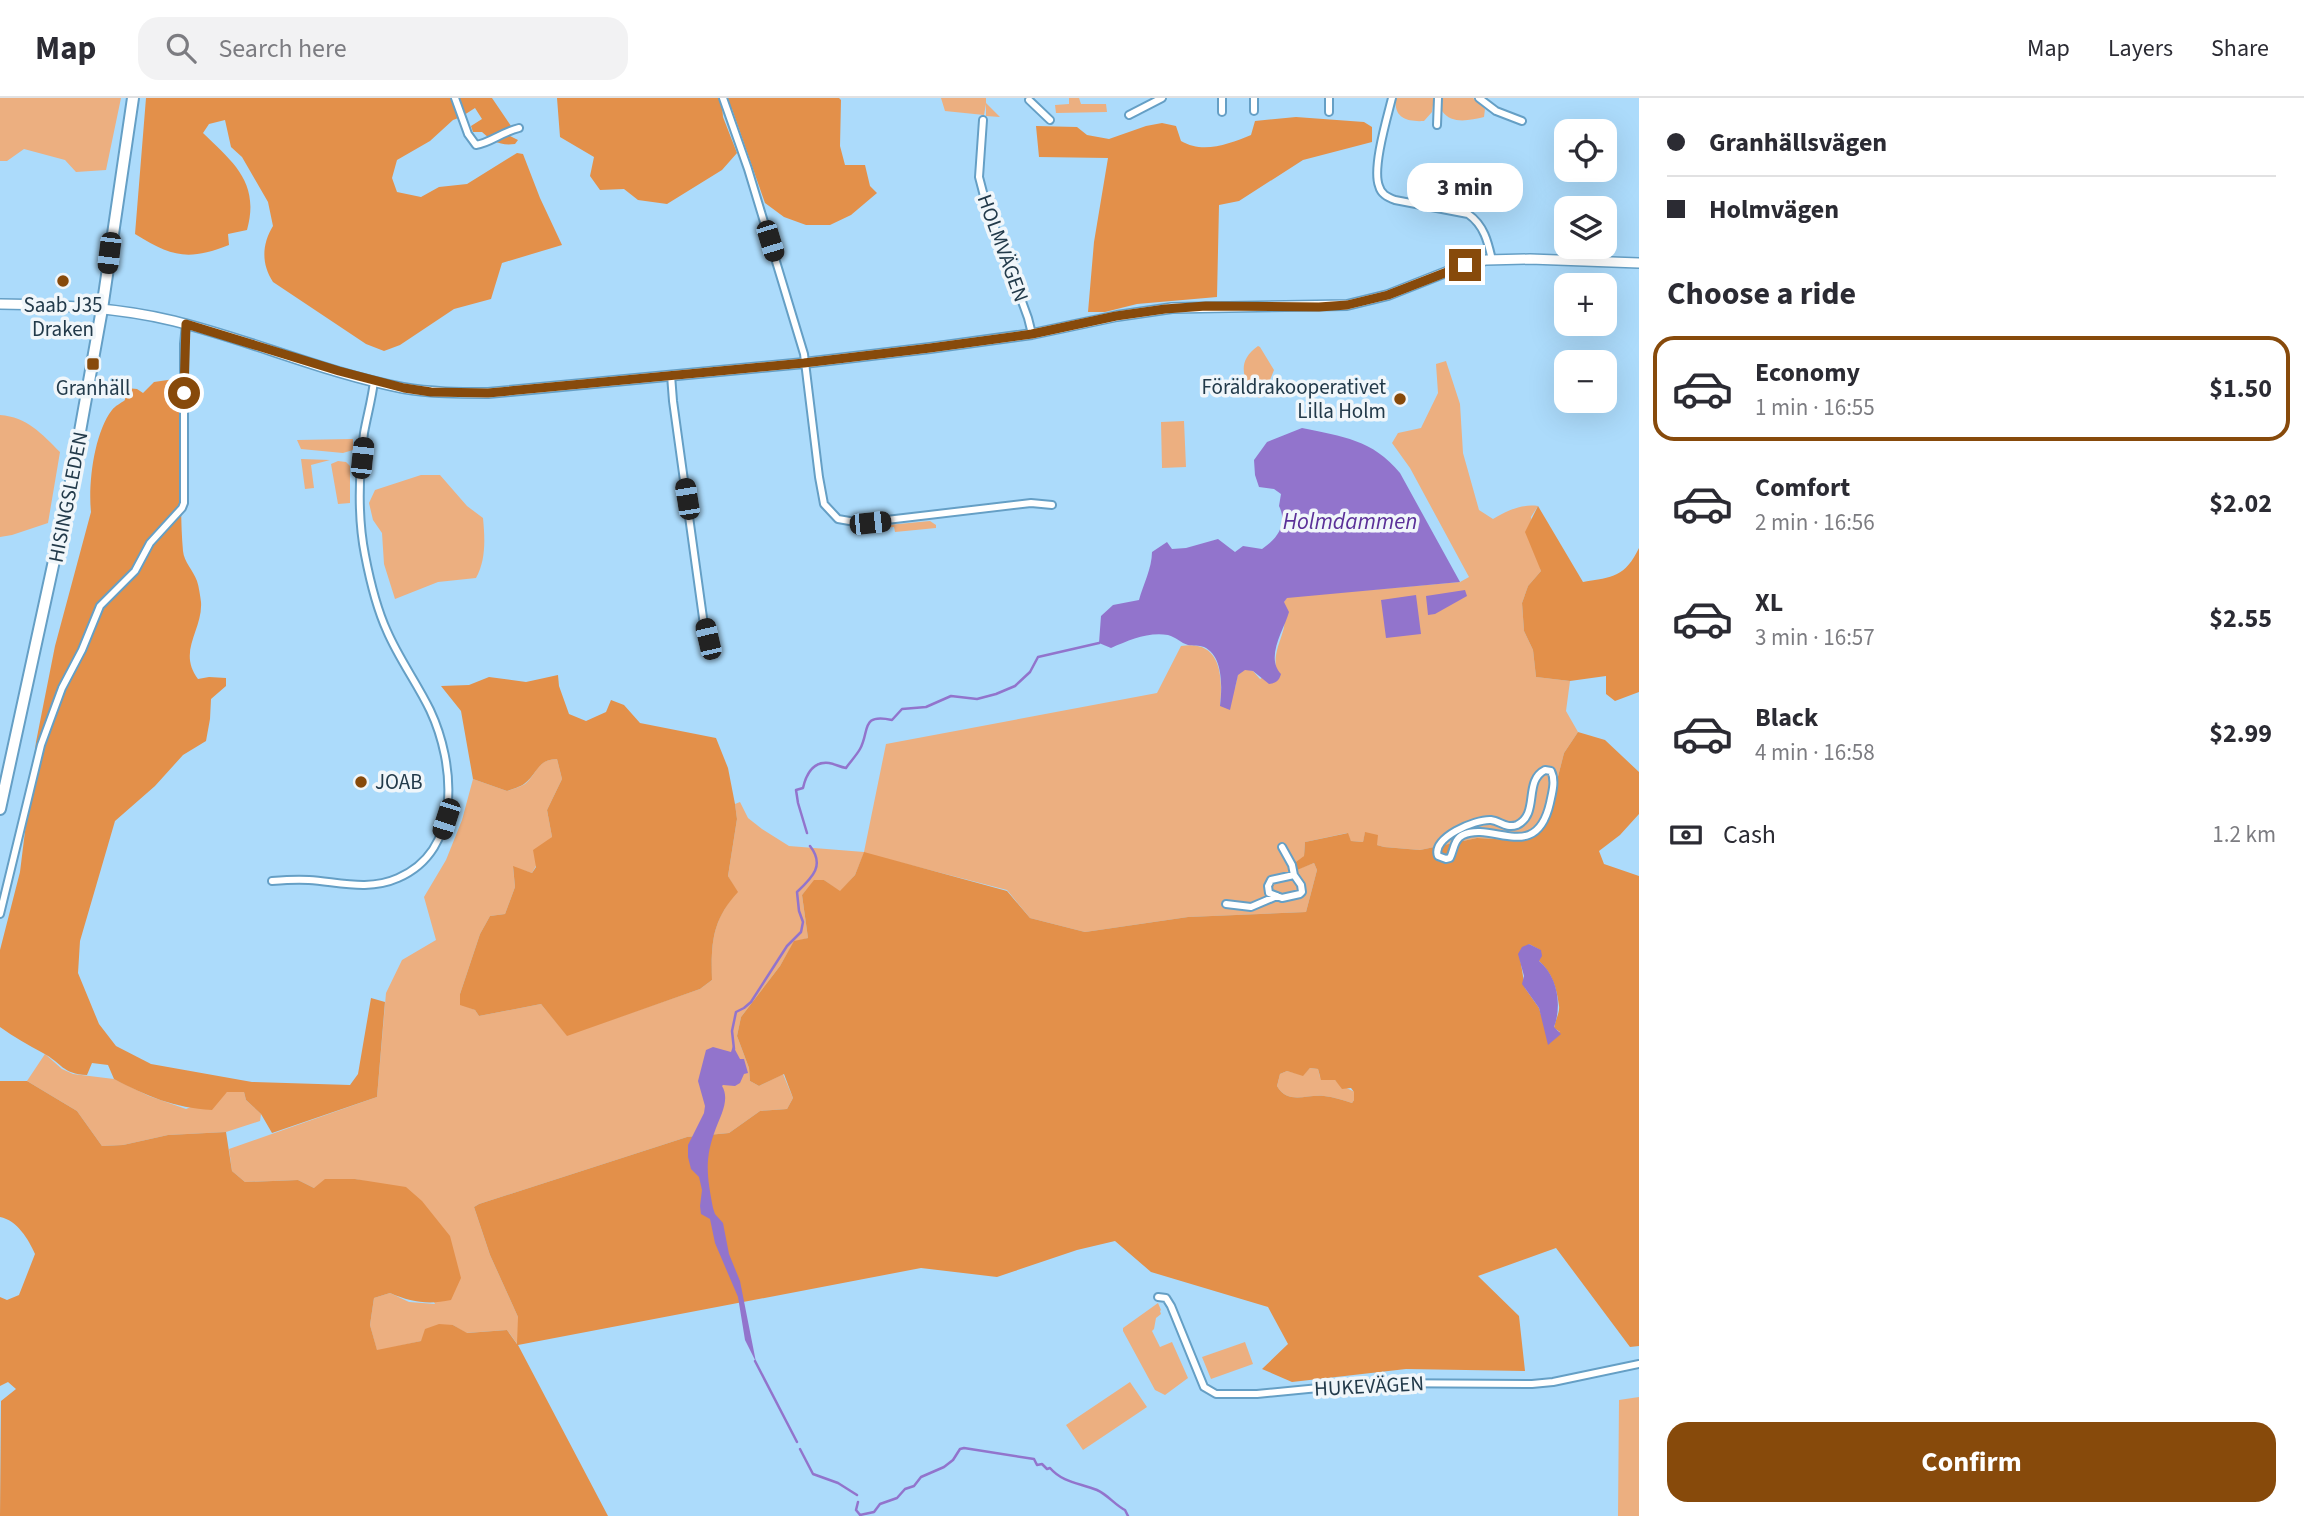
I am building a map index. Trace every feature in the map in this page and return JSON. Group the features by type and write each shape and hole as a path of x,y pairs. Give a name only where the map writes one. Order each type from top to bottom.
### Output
{"highway":[{"name":"HISINGSLEDEN","path":"0,809 68,499 102,309 133,98"}],"street":[{"path":"454,98 468,134 476,145 519,128"},
{"path":"723,98 748,169 804,354 823,498 828,510 838,519 847,522 870,523 1031,503 1052,505"},
{"path":"1129,115 1162,98"},
{"path":"1222,98 1222,112"},
{"path":"1254,98 1254,111"},
{"path":"1329,98 1329,112"},
{"path":"1392,98 1377,173 1382,193 1395,200 1468,214 1484,233 1492,260"},
{"path":"1437,125 1438,98"},
{"path":"1479,98 1496,111 1522,121"},
{"path":"1029,100 1050,120"},
{"name":"HOLMVÄGEN","path":"983,120 979,177 1032,334"},
{"path":"0,304 102,309 186,324 374,381 431,392 488,393 804,363 1032,334 1116,316 1165,309 1215,306 1319,307 1360,303 1400,291 1465,265 1492,260 1639,263"},
{"path":"0,914 41,745 62,688 100,607 135,571 150,542 182,509 184,503 186,324"},
{"path":"671,375 704,625 710,650"},
{"path":"272,881 310,880 366,886 398,878 414,869 431,852 446,819 448,770 441,737 430,710 386,630 364,551 360,518 360,477 364,435 374,381"},
{"path":"1545,770 1552,773 1553,788 1547,816 1537,830 1515,838 1485,833 1465,834 1455,841 1452,854 1446,859 1438,856 1438,844 1456,831 1477,822 1490,820 1507,826 1517,824 1527,816 1536,777 1545,770"},
{"path":"1282,846 1294,875 1301,884 1300,894 1282,898 1269,893 1271,880 1294,875"},
{"path":"1226,904 1251,907 1277,897"},
{"name":"HUKEVÄGEN","path":"1158,1297 1166,1298 1171,1307 1204,1387 1216,1394 1257,1394 1370,1383 1532,1384 1639,1364"}],"shaded area":[{"path":"0,98 121,98 106,170 76,172 65,160 24,149 7,161 0,161"},
{"path":"146,98 492,98 511,126 508,135 518,140 515,144 501,143 482,132 473,132 471,126 482,119 475,108 453,120 430,141 397,160 392,178 397,192 421,197 439,187 467,184 517,153 523,154 562,245 502,263 491,299 454,309 400,345 384,351 366,344 273,282 266,268 264,254 273,226 268,202 242,157 231,147 225,120 209,124 203,133 242,175 250,199 247,230 228,234 229,245 191,255 170,252 135,234"},
{"path":"557,98 839,98 840,146 845,165 865,165 870,186 877,193 851,215 830,225 806,225 784,217 765,203 732,109 722,105 723,117 737,153 722,170 667,204 638,200 624,189 600,190 590,176 594,157 560,137"},
{"path":"941,98 986,98 986,103 1000,117 986,116 986,104 984,115 945,111"},
{"path":"1069,98 1079,98 1081,104 1106,104 1107,112 1056,113 1055,105 1069,104"},
{"path":"1396,98 1434,98 1432,112 1424,121 1412,121 1399,114"},
{"path":"1442,98 1473,98 1485,109 1484,117 1462,120 1451,118 1442,111"},
{"path":"1296,117 1364,122 1372,127 1372,142 1303,160 1239,201 1219,205 1217,297 1137,304 1105,312 1088,312 1094,242 1108,158 1039,157 1036,126 1077,127 1087,135 1109,139 1162,123 1176,126 1181,141 1207,147 1251,135 1255,121"},
{"path":"1258,346 1274,370 1265,393 1259,398 1249,385 1244,372 1246,359"},
{"path":"1446,361 1460,404 1463,453 1479,510 1493,519 1515,508 1538,506 1531,517 1541,571 1528,586 1522,603 1524,631 1533,650 1536,677 1570,681 1566,711 1578,732 1564,753 1548,816 1534,833 1513,840 1477,838 1420,850 1377,845 1365,833 1363,842 1351,841 1347,833 1305,842 1304,856 1298,869 1314,863 1317,870 1306,912 1188,917 1085,932 1030,918 1007,890 864,853 855,875 840,892 824,880 815,880 802,895 808,938 794,942 780,966 741,1017 737,1036 749,1068 750,1081 759,1086 783,1074 793,1098 787,1109 760,1111 729,1133 687,1137 474,1207 490,1255 518,1317 518,1345 507,1330 466,1333 453,1325 421,1341 377,1351 370,1325 374,1298 390,1293 409,1302 435,1304 373,1183 355,1179 314,1188 298,1180 245,1182 232,1171 229,1149 377,1097 386,993 402,960 436,940 424,897 446,860 462,820 473,779 507,791 525,784 545,762 557,759 562,779 547,810 552,837 532,873 513,867 515,887 505,914 490,916 480,934 460,994 460,1004 475,1010 479,1016 541,1004 567,1035 700,989 712,980 715,933 722,913 737,892 728,876 737,819 735,804 740,802 748,818 789,846 864,852 886,744 1157,693 1181,646 1194,645 1212,654 1220,672 1220,706 1235,688 1238,674 1245,669 1253,671 1260,679 1276,669 1276,654 1284,624 1284,602 1287,597 1460,582 1469,577 1410,468 1392,443 1398,433 1421,428 1438,393 1436,364"},
{"path":"181,378 183,551 197,581 201,602 190,659 198,679 226,678 226,686 211,699 206,741 183,755 155,786 115,821 80,941 78,973 99,1024 116,1046 151,1064 252,1082 350,1085 358,1074 371,998 385,1002 377,1097 272,1133 261,1114 246,1100 244,1092 227,1092 212,1110 173,1104 114,1079 108,1065 92,1063 87,1075 72,1073 0,1027 0,950 20,872 36,742 55,646 91,512 90,487 97,445 112,410 125,400 126,388 137,389 143,393 154,382"},
{"path":"0,415 26,423 60,452 48,523 0,537"},
{"path":"1184,421 1186,467 1162,468 1161,422"},
{"path":"353,439 353,450 343,453 301,449 297,440"},
{"path":"301,459 330,460 311,465 314,488 305,489"},
{"path":"346,462 350,466 350,503 338,504 331,464"},
{"path":"421,475 440,475 467,506 483,518 483,557 476,578 438,582 395,599 384,564 382,533 373,520 369,503 375,490"},
{"path":"1538,506 1583,582 1617,574 1629,565 1639,548 1639,692 1615,701 1606,694 1606,676 1570,681 1536,677 1533,650 1524,631 1522,603 1528,586 1541,571 1525,532"},
{"path":"930,521 936,528 895,532 894,527 857,531 857,528"},
{"path":"558,675 569,714 586,721 606,712 611,700 624,705 640,723 716,738 728,768 737,819 728,876 738,892 718,922 713,943 712,980 700,989 567,1036 541,1004 479,1016 475,1010 460,1005 460,994 480,934 490,916 505,914 515,887 513,866 532,873 536,867 533,850 552,837 547,810 562,779 557,759 545,762 524,784 507,791 473,779 461,711 441,686 469,685 489,677 526,682"},
{"path":"1578,732 1605,740 1639,772 1639,814 1620,835 1599,851 1604,864 1639,876 1639,1346 1630,1347 1556,1248 1478,1276 1519,1316 1525,1371 1406,1369 1292,1382 1262,1369 1288,1344 1268,1307 1151,1272 1115,1241 1077,1250 997,1277 921,1268 518,1345 608,1516 0,1516 1,1401 16,1389 8,1382 0,1386 0,1297 7,1300 19,1295 35,1254 17,1226 0,1217 0,1081 27,1081 77,1111 102,1146 123,1145 168,1135 226,1132 232,1171 245,1182 298,1180 314,1188 325,1179 355,1179 406,1187 422,1201 450,1236 461,1278 451,1300 420,1302 390,1293 374,1298 370,1325 377,1350 421,1341 425,1329 439,1324 453,1325 467,1333 507,1330 517,1344 518,1317 490,1255 474,1207 687,1137 729,1133 760,1111 787,1109 793,1098 784,1074 759,1086 750,1081 749,1068 737,1036 741,1017 780,966 794,941 808,938 802,895 814,880 824,880 840,891 855,875 864,852 1007,891 1030,918 1085,932 1188,917 1306,912 1317,870 1314,863 1297,870 1296,862 1304,856 1305,842 1348,833 1351,841 1363,842 1365,832 1378,835 1377,845 1420,850 1477,838 1513,840 1533,833 1548,816 1564,753","holes":["1529,944 1540,950 1539,961 1551,976 1555,987 1559,1008 1554,1028 1560,1032 1545,1027 1539,1008 1525,988 1520,958","1310,1068 1318,1069 1321,1080 1335,1080 1342,1089 1351,1088 1354,1092 1352,1103 1324,1096 1292,1097 1281,1092 1277,1086 1280,1074 1287,1071 1303,1076"]},
{"path":"45,1054 62,1069 73,1074 114,1079 149,1096 186,1109 227,1092 244,1092 246,1100 261,1114 260,1121 226,1132 168,1135 123,1145 102,1146 77,1111 27,1081"},
{"path":"1310,1068 1318,1069 1320,1077 1335,1080 1355,1092 1352,1103 1324,1096 1292,1097 1281,1092 1277,1086 1280,1074 1287,1071 1303,1075"},
{"path":"1158,1303 1161,1314 1156,1318 1152,1331 1160,1347 1172,1342 1188,1378 1165,1395 1155,1390 1123,1331 1123,1328"},
{"path":"1245,1342 1253,1364 1211,1379 1202,1357"},
{"path":"1130,1382 1147,1407 1083,1450 1066,1425"},
{"path":"1639,1397 1639,1516 1618,1516 1619,1400"}],"water":[{"name":"Holmdammen","path":"1302,428 1356,441 1379,453 1389,462 1400,473 1460,582 1287,598 1284,602 1289,612 1275,652 1275,660 1281,674 1279,678 1269,684 1253,671 1245,670 1238,675 1230,710 1220,706 1221,682 1218,665 1211,651 1204,647 1188,645 1171,636 1160,634 1139,637 1111,648 1099,643 1101,616 1113,605 1139,600 1152,552 1167,542 1172,549 1218,539 1235,552 1243,546 1262,549 1272,541 1282,525 1279,506 1281,494 1274,489 1259,487 1254,460 1267,442"},
{"path":"1465,590 1467,596 1435,614 1428,615 1426,596"},
{"path":"1416,595 1421,634 1386,638 1381,600"},
{"path":"1529,944 1541,950 1539,961 1550,975 1557,992 1558,1010 1554,1027 1561,1034 1548,1045 1539,1008 1522,984 1524,976 1518,954 1522,947"},
{"path":"733,1046 740,1059 744,1059 748,1073 744,1074 740,1083 735,1086 722,1086 725,1102 712,1139 708,1177 713,1208 723,1223 729,1254 740,1281 756,1362 745,1340 738,1297 715,1243 710,1219 701,1214 702,1190 699,1177 691,1169 688,1157 688,1145 704,1113 705,1106 698,1081 706,1050 713,1047 731,1052"}],"waterway":[{"path":"807,833 796,790 803,788 808,774 819,764 829,763 846,768 860,749 870,721 882,718 892,720 902,709 926,707 951,696 977,699 996,694 1015,686 1030,672 1038,657 1099,643"},
{"path":"734,1049 732,1031 736,1012 751,1002 787,946 801,932 803,922 797,892 812,876 817,865 810,846"},
{"path":"755,1361 797,1442"},
{"path":"860,1515 874,1512 880,1504 897,1498 905,1489 914,1486 921,1477 944,1467 964,1448 1034,1459 1037,1465 1050,1468 1066,1480 1101,1492 1125,1510 1128,1516"},
{"path":"800,1449 813,1474 838,1483 857,1495"},
{"path":"858,1502 856,1510 861,1516"}],"place":[{"name":"Saab J35 Draken","path":"63,281"},
{"name":"Granhäll","path":"93,364"},
{"name":"Föräldrakooperativet Lilla Holm","path":"1400,399"},
{"name":"JOAB","path":"361,782"}],"route":[{"path":"184,393 186,324 404,388 431,392 488,393 804,363 930,348 1032,334 1116,316 1184,307 1347,305 1388,295 1465,265"}]}
